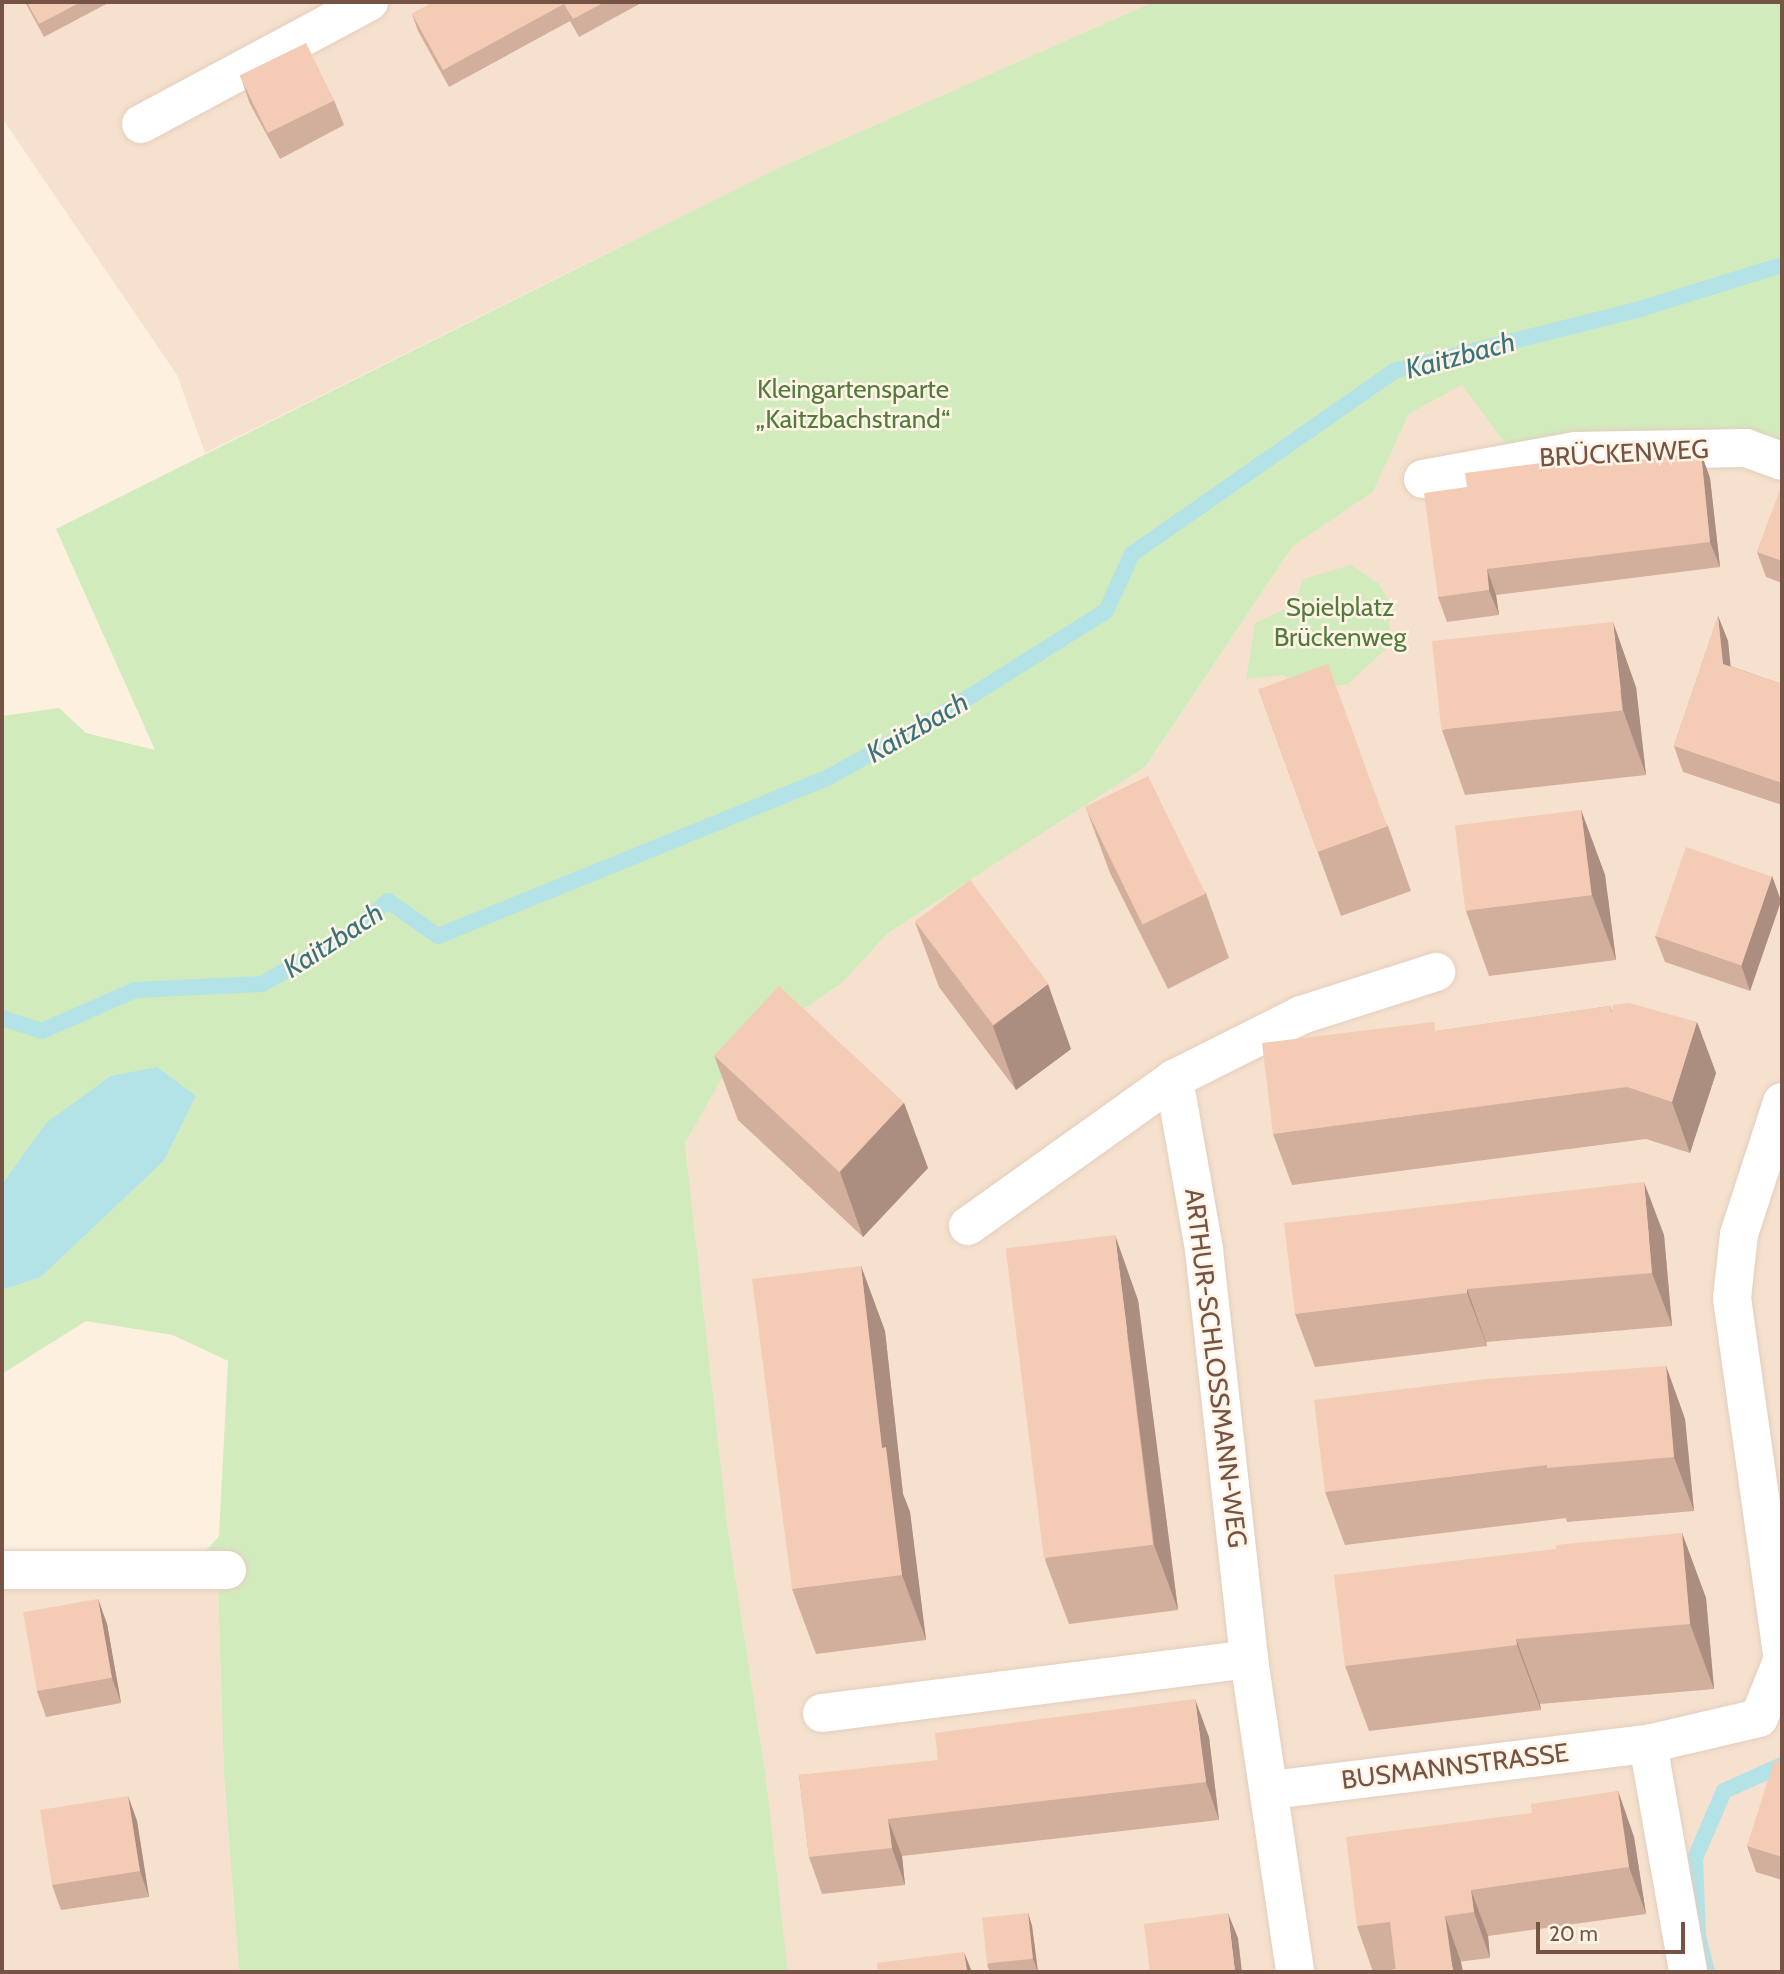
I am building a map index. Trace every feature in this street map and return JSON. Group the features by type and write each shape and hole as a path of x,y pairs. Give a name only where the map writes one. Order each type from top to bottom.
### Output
{"street":[{"path":"141,124 369,2"},
{"name":"BRÜCKENWEG","path":"1423,479 1575,451 1746,448 1782,461"},
{"path":"968,1226 1174,1079 1301,1015 1436,972"},
{"name":"ARTHUR-SCHLOSSMANN-WEG","path":"1174,1079 1204,1250 1249,1658 1271,1790"},
{"path":"1782,1102 1739,1234 1732,1298 1782,1652"},
{"path":"2,1570 227,1570"},
{"path":"822,1713 1249,1658"},
{"name":"BUSMANNSTRASSE","path":"1271,1790 1648,1744 1759,1717 1782,1661"},
{"path":"1648,1744 1688,1972"},
{"path":"1271,1790 1295,1972"}],"shaded area":[{"path":"2,2 1153,2 774,170 205,453 177,375 2,118"},
{"path":"1462,385 1782,461 1782,1972 639,1972 765,1771 728,1529 685,1143 735,1056 842,983 888,933 1145,767 1293,546 1373,492 1409,414"},
{"path":"2,1586 218,1588 224,1776 239,1972 2,1972"}],"green space":[{"name":"Kleingartensparte „Kaitzbachstrand“","path":"1153,2 1782,2 1782,447 1518,461 1462,385 1409,414 1373,492 1293,546 1145,767 888,933 842,983 735,1056 685,1143 728,1529 765,1771 788,1972 239,1972 224,1776 218,1588 202,1555 219,1536 228,1361 173,1335 86,1321 2,1374 2,1290 41,1277 164,1161 196,1096 46,1123 2,1184 2,716 59,708 86,733 155,750 56,529 774,170"},
{"name":"Spielplatz Brückenweg","path":"1351,565 1379,584 1390,603 1389,646 1348,684 1310,689 1283,675 1246,679 1255,623 1294,605 1303,579"}],"water":[{"path":"157,1067 196,1096 164,1161 41,1277 2,1290 2,1184 46,1123 111,1076"}],"building":[{"path":"27,2 81,2 39,24"},
{"path":"434,2 605,2 573,19 564,4 443,70 412,14"},
{"path":"306,43 334,101 268,133 239,75"},
{"path":"1701,453 1710,542 1487,569 1489,590 1438,597 1424,493 1467,487 1465,473 1556,461 1557,468"},
{"path":"1782,487 1782,561 1757,552"},
{"path":"1718,616 1723,664 1782,684 1782,783 1674,746"},
{"path":"1613,622 1622,711 1441,730 1432,641"},
{"path":"1328,664 1387,827 1318,852 1258,689"},
{"path":"1148,776 1205,894 1143,924 1085,807"},
{"path":"1581,810 1591,895 1465,911 1455,825"},
{"path":"1686,847 1772,877 1741,966 1655,936"},
{"path":"970,880 1048,984 993,1025 915,922"},
{"path":"779,986 904,1103 839,1172 714,1055"},
{"path":"1629,1003 1697,1022 1672,1102 1627,1087 1273,1134 1262,1043 1434,1022 1435,1031 1610,1006 1611,1013 1613,1005"},
{"path":"1644,1182 1652,1273 1467,1289 1467,1293 1295,1314 1284,1223"},
{"path":"1115,1235 1153,1545 1044,1558 1006,1248"},
{"path":"861,1266 882,1448 886,1447 902,1575 792,1589 752,1279"},
{"path":"1666,1366 1674,1457 1547,1468 1547,1465 1325,1492 1314,1400 1486,1379"},
{"path":"1682,1533 1690,1624 1516,1639 1517,1645 1345,1666 1334,1575 1556,1549 1556,1545"},
{"path":"98,1599 112,1678 37,1691 23,1612"},
{"path":"1195,1699 1206,1782 888,1819 892,1848 809,1857 799,1775 938,1760 935,1733"},
{"path":"1774,1761 1782,1763 1782,1857 1747,1846"},
{"path":"1618,1791 1629,1867 1471,1890 1474,1912 1445,1916 1453,1972 1396,1972 1390,1922 1357,1926 1346,1837 1532,1813 1531,1804"},
{"path":"128,1796 140,1871 52,1885 40,1810"},
{"path":"1028,1913 1033,1959 987,1964 982,1918"},
{"path":"1228,1913 1235,1972 1150,1972 1144,1924"},
{"path":"964,1952 967,1972 878,1972 877,1963"}],"waterway":[{"name":"Kaitzbach","path":"2,1018 42,1031 135,990 262,984 349,934 388,901 438,936 827,778 934,719 1106,611 1132,554 1394,371 1640,309 1782,265"},
{"path":"1707,1972 1698,1936 1695,1858 1724,1791 1782,1765"}]}
